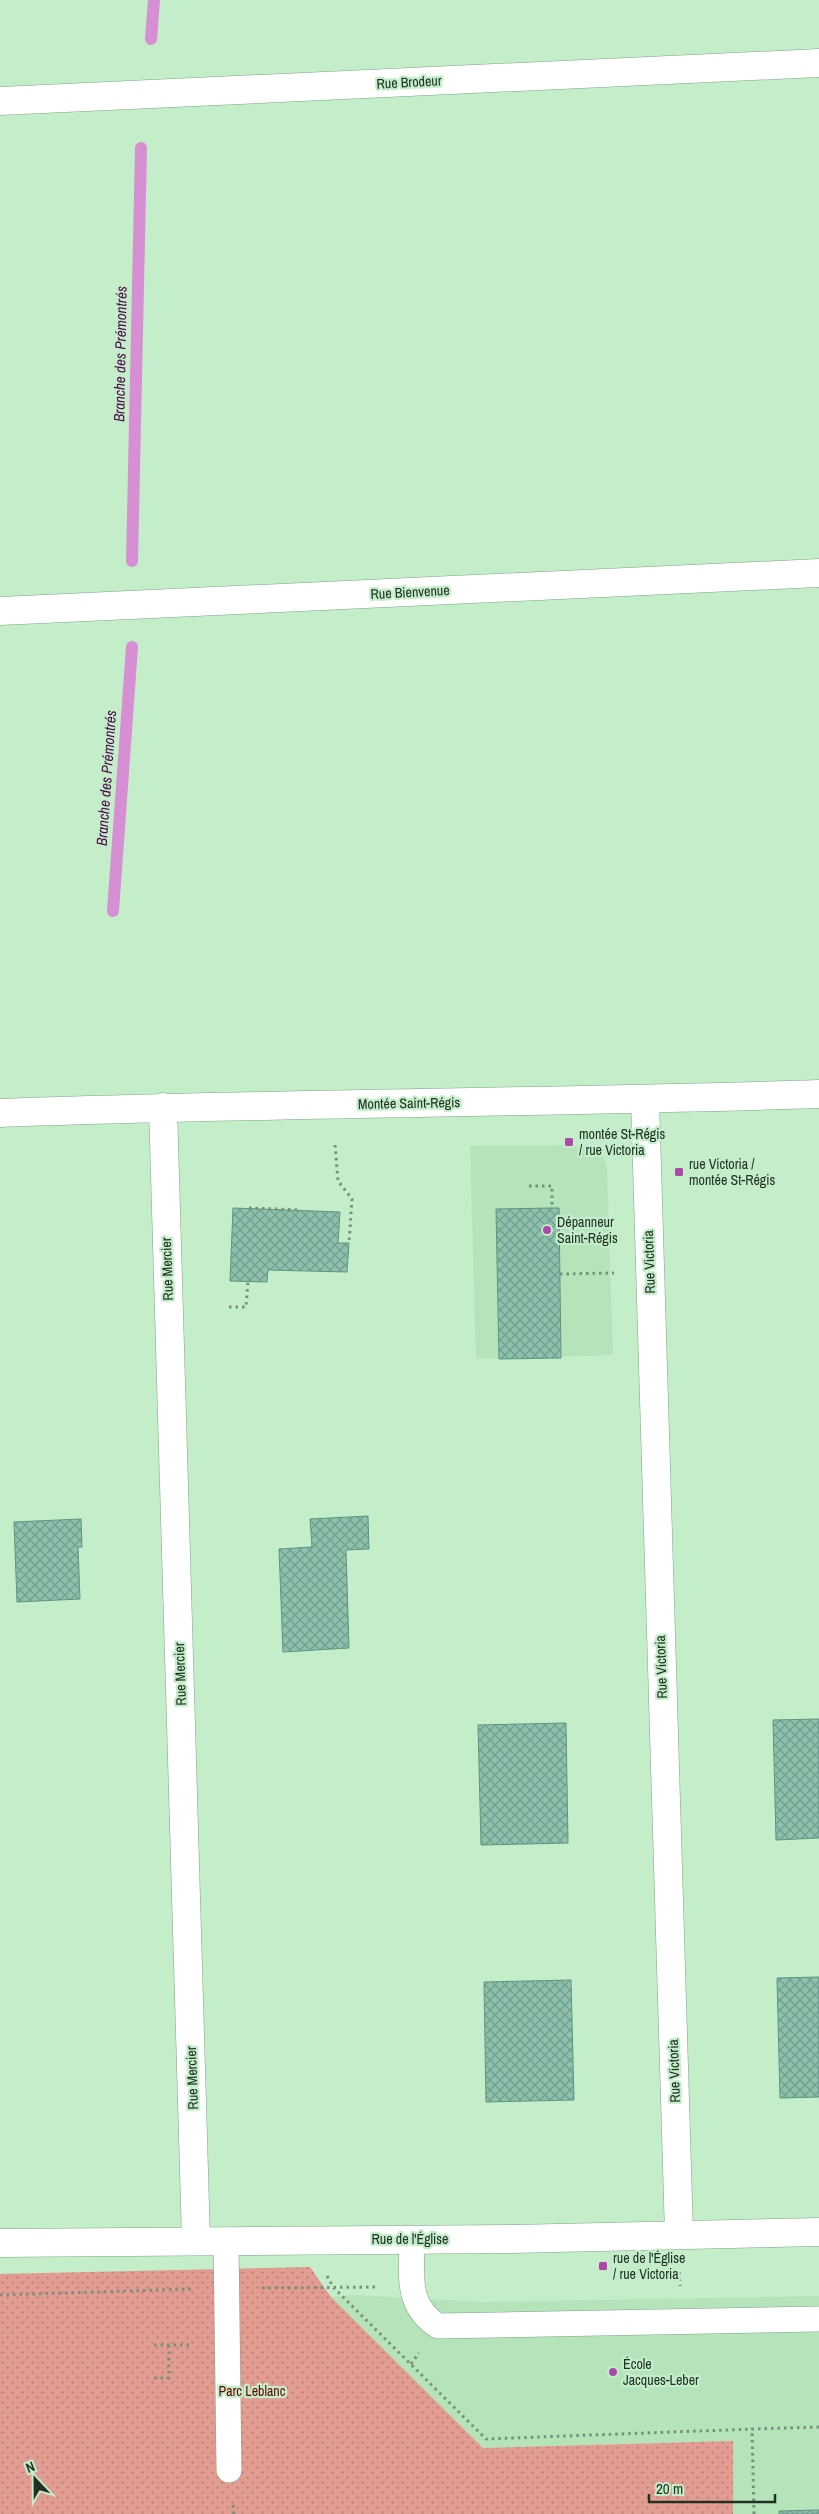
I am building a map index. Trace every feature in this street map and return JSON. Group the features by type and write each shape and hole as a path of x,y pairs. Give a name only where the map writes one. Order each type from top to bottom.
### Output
{"street":[{"name":"Rue Brodeur","path":"0,101 819,63"},
{"name":"Rue Bienvenue","path":"0,611 819,572"},
{"name":"Montée Saint-Régis","path":"0,1113 163,1107 645,1099 819,1094"},
{"name":"Rue Victoria","path":"645,1099 679,2234"},
{"name":"Rue Mercier","path":"163,1107 196,2240"},
{"name":"Rue de l'Église","path":"0,2243 514,2239 819,2232"}],"lane":[{"path":"412,2239 414,2298 424,2317 438,2326 819,2319"},
{"path":"226,2240 230,2470"}],"path":[{"path":"335,1145 338,1181 352,1199 349,1243"},
{"path":"529,1186 552,1186 552,1208"},
{"path":"249,1208 301,1210"},
{"path":"560,1274 615,1274"},
{"path":"229,1308 246,1307 248,1281"},
{"path":"333,2286 486,2440 819,2427"},
{"path":"257,2288 343,2286"},
{"path":"0,2295 196,2289"},
{"path":"154,2345 169,2346 169,2378 154,2378"},
{"path":"752,2429 754,2514"}],"shaded area":[{"path":"568,1145 592,1148 603,1156 607,1169 613,1355 476,1359 470,1146"},
{"name":"École Jacques-Leber","path":"354,2295 483,2302 819,2296 819,2514 733,2514 733,2441 483,2448 331,2297"}],"green space":[{"name":"Parc Leblanc","path":"310,2267 331,2297 483,2448 733,2441 733,2514 0,2514 0,2274"}],"building":[{"path":"233,1208 340,1212 338,1243 349,1243 347,1272 268,1270 267,1282 230,1281"},
{"path":"559,1208 561,1358 499,1359 496,1209"},
{"path":"368,1516 369,1549 346,1550 349,1648 283,1652 279,1549 312,1547 310,1519"},
{"path":"81,1519 82,1547 78,1547 80,1599 17,1602 14,1522"},
{"path":"819,1719 819,1838 776,1840 773,1720"},
{"path":"566,1723 568,1843 481,1845 478,1725"},
{"path":"819,1977 819,2097 780,2098 777,1978"},
{"path":"571,1980 574,2100 486,2102 484,1982"},
{"path":"819,2510 819,2514 779,2514 779,2511"}],"waterway":[{"name":"Branche des Prémontrés","path":"151,39 154,0"},
{"name":"Branche des Prémontrés","path":"132,561 141,148"},
{"name":"Branche des Prémontrés","path":"113,911 132,647"}],"place":[{"name":"montée St-Régis / rue Victoria","path":"569,1142"},
{"name":"rue Victoria / montée St-Régis","path":"679,1172"},
{"name":"Dépanneur Saint-Régis","path":"547,1230"},
{"name":"rue de l'Église / rue Victoria","path":"603,2266"},
{"name":"École Jacques-Leber","path":"613,2372"}]}
